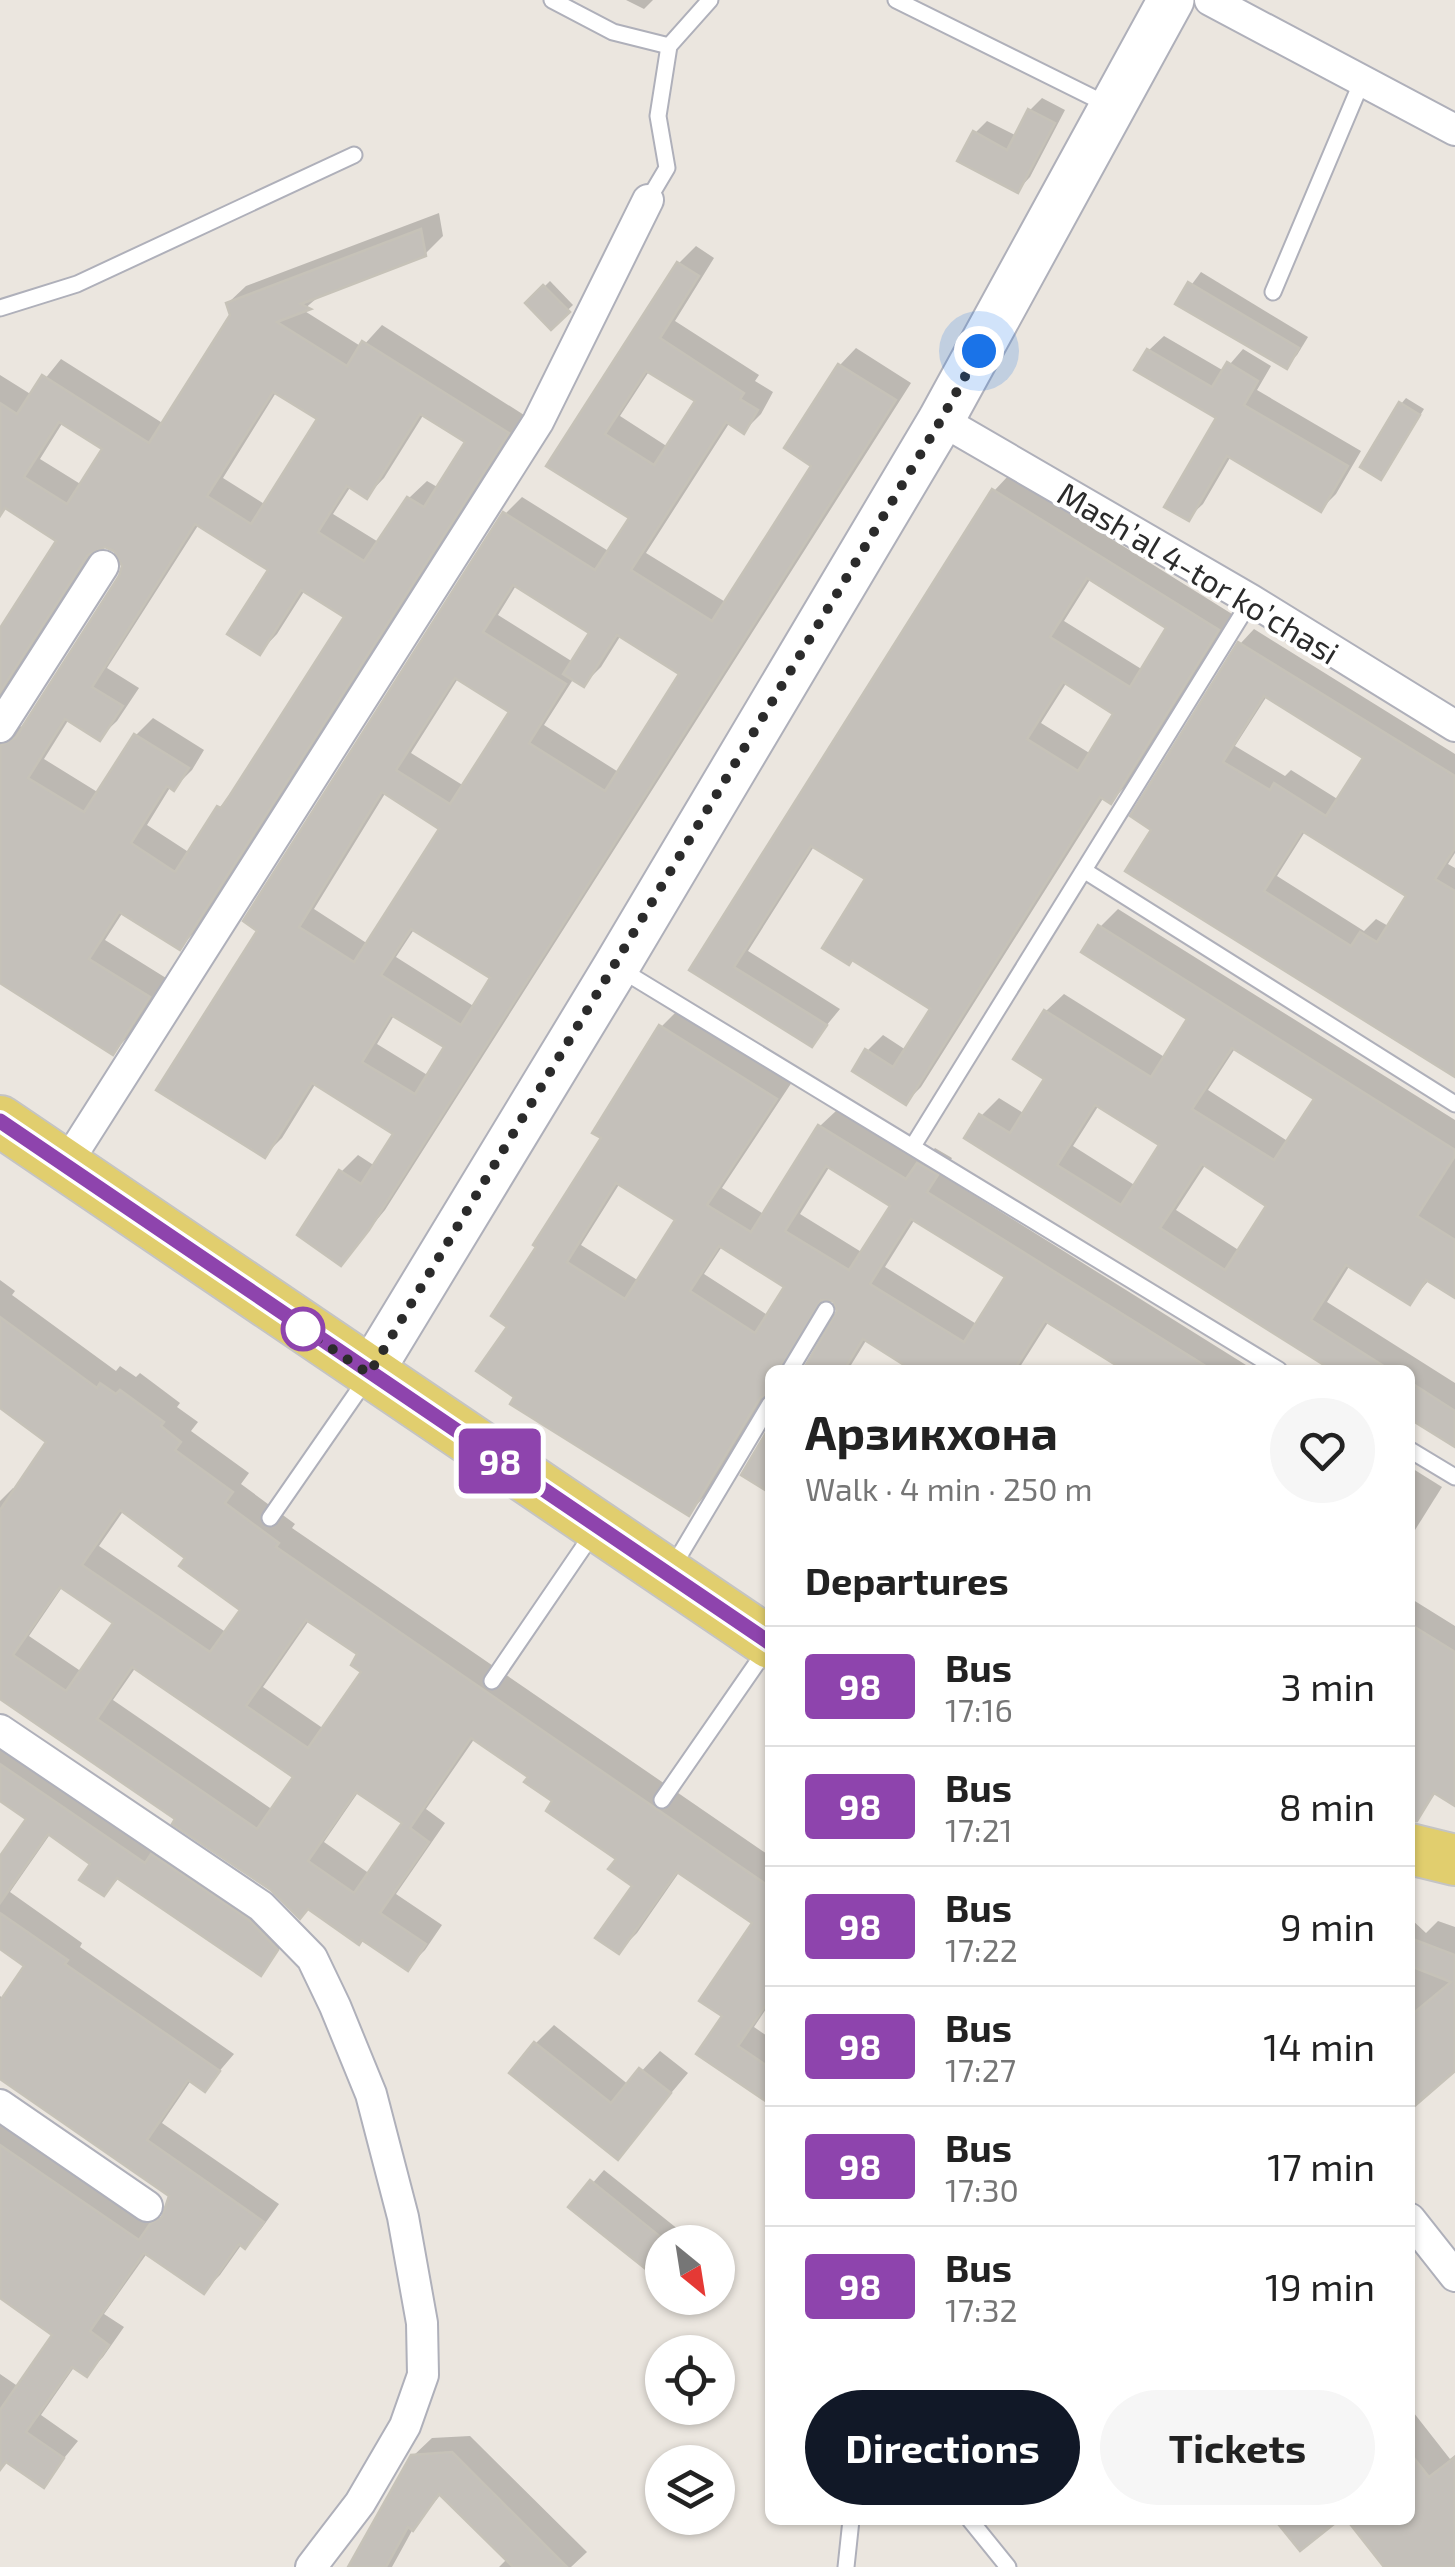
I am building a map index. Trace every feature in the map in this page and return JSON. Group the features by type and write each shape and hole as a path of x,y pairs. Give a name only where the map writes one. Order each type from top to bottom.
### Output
{"main road":[{"path":"0,1121 765,1640"},
{"path":"1415,1849 1455,1860"}],"street":[{"path":"369,1374 941,420 1171,0"},
{"path":"1210,0 1455,130"},
{"path":"65,1166 538,422 648,200"},
{"name":"Mashʼal 4-tor koʼchasi","path":"941,420 1251,600 1455,726"},
{"path":"0,727 104,566"},
{"path":"0,1730 261,1906 312,1958 371,2094 403,2216 422,2323 423,2375 405,2426 360,2503 311,2567"},
{"path":"0,2104 146,2206"},
{"path":"1415,2225 1455,2276"}],"lane":[{"path":"552,0 613,32 669,46"},
{"path":"648,200 666,168 658,116 669,46 710,0"},
{"path":"896,0 1113,108"},
{"path":"1273,292 1362,81"},
{"path":"0,308 76,284 354,155"},
{"path":"913,1146 1251,600"},
{"path":"1085,871 1455,1104"},
{"path":"616,967 1271,1365"},
{"path":"793,1365 826,1310"},
{"path":"270,1518 369,1374"},
{"path":"667,1576 765,1412"},
{"path":"1415,1453 1455,1478"},
{"path":"492,1681 598,1526"},
{"path":"662,1800 765,1650"},
{"path":"846,2567 850,2525"},
{"path":"974,2525 1008,2567"}],"building":[{"path":"1028,109 1055,123 1018,193 957,161 973,131 1007,150"},
{"path":"421,229 426,256 301,304 311,309 277,322 347,366 362,341 509,433 180,950 119,912 89,959 150,997 113,1055 0,983 0,746 16,737 122,566 114,551 105,547 88,555 0,692 0,628 56,541 5,508 0,516 0,403 17,414 42,375 149,443 230,315 226,303","holes":["273,392 317,419 251,524 207,496","420,414 465,442 424,507 407,497 364,561 318,532 347,486 367,499","59,422 102,449 67,504 24,477","195,524 268,570 227,634 260,655 301,590 344,617 230,795 221,808 217,806 175,872 131,843 167,786 174,791 189,768 134,734 84,812 28,778 65,719 100,741 123,706 92,687"]},
{"path":"677,262 699,276 660,338 744,393 740,399 758,410 744,434 726,422 631,570 712,621 811,466 784,448 838,364 896,400 369,1230 341,1266 297,1235 339,1170 361,1184 393,1134 312,1083 265,1158 156,1090 257,931 243,921 503,512 595,570 629,518 546,466","holes":["646,371 695,401 654,465 605,434","513,585 589,633 563,674 584,687 617,635 679,674 605,791 529,743 566,684 483,632","455,678 509,712 450,804 396,770","382,792 439,829 354,962 299,927","411,929 490,978 461,1025 381,975","391,1015 444,1047 415,1094 362,1062"]},
{"path":"1188,282 1299,348 1287,369 1175,304"},
{"path":"543,285 570,312 551,330 525,303"},
{"path":"1147,349 1212,387 1227,362 1258,381 1244,405 1348,466 1321,512 1227,456 1189,521 1164,507 1216,418 1134,370"},
{"path":"1399,402 1420,415 1381,480 1360,467"},
{"path":"992,489 1219,630 1111,804 1100,797 906,1105 852,1071 865,1049 893,1067 930,1009 852,960 849,965 822,948 865,879 811,846 734,967 827,1025 812,1047 689,970","holes":["1087,578 1166,628 1130,687 1050,637","1063,682 1113,714 1078,771 1027,739"]},
{"path":"1238,642 1455,776 1455,848 1435,879 1455,891 1455,1077 1125,871 1151,830 1130,816","holes":["1264,696 1363,758 1326,816 1274,783 1270,790 1223,762","1302,831 1406,896 1377,942 1360,932 1351,946 1264,891"]},
{"path":"1098,925 1455,1150 1417,1216 1455,1240 1455,1298 1426,1280 1410,1305 1346,1265 1311,1320 1382,1365 1324,1365 964,1138 979,1114 1010,1133 1044,1079 1013,1059 1044,1010 1151,1077 1187,1019 1081,952","holes":["1232,1048 1314,1099 1274,1160 1192,1109","1095,1105 1159,1145 1121,1205 1057,1165","1202,1164 1266,1206 1225,1270 1160,1228"]},
{"path":"659,1025 777,1099 707,1205 751,1232 818,1125 906,1179 917,1163 938,1175 927,1192 1204,1365 1116,1365 1045,1321 1017,1365 904,1365 863,1339 847,1365 806,1365 837,1311 833,1301 821,1300 782,1365 765,1365 765,1396 689,1516 510,1404 514,1397 476,1371 507,1327 491,1316 601,1138 592,1133","holes":["826,1166 890,1206 849,1270 785,1231","616,1183 675,1220 625,1299 567,1262","911,1219 1005,1277 964,1342 870,1284","719,1246 784,1287 755,1333 690,1291"]},
{"path":"0,1317 97,1388 100,1383 116,1394 120,1390 164,1422 161,1426 181,1442 175,1450 233,1492 225,1503 279,1543 276,1547 765,1884 765,2006 738,2046 765,2065 765,2101 696,2054 722,2016 699,2001 752,1923 677,1872 619,1954 595,1938 632,1886 608,1869 616,1859 546,1811 552,1801 524,1782 528,1777 471,1738 410,1828 429,1842 380,1913 426,1944 408,1971 362,1940 359,1945 308,1909 300,1919 271,1890 172,1824 175,1819 0,1699 0,1510 46,1442 0,1408","holes":["120,1510 185,1558 179,1566 240,1610 210,1652 82,1565","60,1587 113,1623 66,1691 13,1655","306,1620 357,1654 351,1665 361,1672 308,1748 246,1706","132,1667 293,1777 257,1829 97,1719","356,1792 402,1823 354,1893 308,1861"]},
{"path":"1415,1385 1455,1411 1455,1447 1415,1422"},
{"path":"765,1434 765,1490 741,1475"},
{"path":"1415,1627 1455,1652 1455,1806 1434,1793 1417,1821"},
{"path":"0,1764 145,1863 151,1854 249,1920 278,1950 261,1976 117,1878 104,1896 79,1880 90,1864 48,1834 0,1903 0,1856 26,1819 0,1801"},
{"path":"0,1913 68,1960 65,1964 220,2071 205,2092 188,2080 147,2140 264,2222 245,2249 239,2244 204,2294 144,2253 90,2331 109,2345 87,2377 72,2367 26,2432 64,2458 44,2488 6,2462 0,2470 0,2410 52,2335 0,2298 0,2145 139,2240 150,2224 162,2217 169,2196 0,2079 0,2001 24,1966 0,1949"},
{"path":"1415,1940 1455,1955 1455,2071 1415,2106 1415,2012 1451,1982 1415,1968"},
{"path":"534,2042 611,2103 639,2068 671,2093 618,2160 509,2073"},
{"path":"590,2180 646,2225 645,2268 568,2207"},
{"path":"452,2452 567,2567 513,2567 439,2494 413,2531 408,2527 386,2567 348,2567 411,2455"},
{"path":"1455,2457 1455,2567 1384,2567 1351,2525 1415,2525 1415,2459 1429,2477"},
{"path":"1279,2525 1333,2525 1300,2551"}],"bus line":[{"name":"98","path":"0,1121 765,1640"}],"route":[{"path":"303,1329 369,1374 637,933 979,351"}]}
